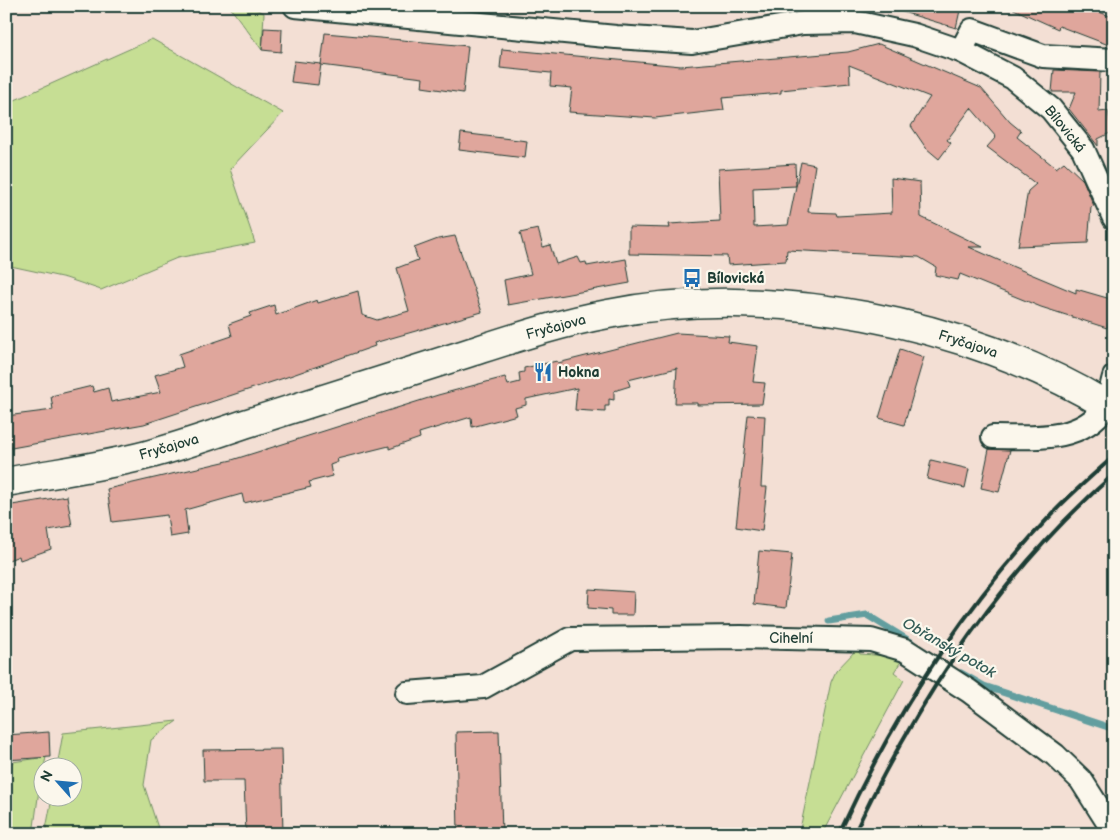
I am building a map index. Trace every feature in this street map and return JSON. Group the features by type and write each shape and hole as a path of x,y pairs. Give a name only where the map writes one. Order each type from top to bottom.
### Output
{"main road":[{"name":"Fryčajova","path":"6,482 147,455 544,329 612,313 686,304 804,306 850,313 907,326 996,353 1067,382 1106,405"}],"street":[{"name":"Bílovická","path":"295,6 616,37 692,42 804,23 855,22 914,35 961,51 1013,78 1051,109 1083,149 1114,218"},
{"path":"961,51 972,30 1043,56 1114,60"},
{"path":"993,437 1053,437 1090,424 1106,405 1114,376"},
{"name":"Cihelní","path":"407,693 483,687 570,640 750,638 871,640 905,650 969,691 1055,755 1080,780 1114,832"}],"green space":[{"path":"229,6 249,6 264,13 262,50"},
{"path":"152,39 283,113 230,169 255,243 177,258 101,290 66,278 6,265 6,104"},
{"path":"857,649 860,654 904,657 894,672 904,680 822,834 799,834 831,682 836,671"},
{"path":"177,721 151,740 144,785 160,834 45,834 50,808 82,808 82,758 59,758 63,733"},
{"path":"32,759 32,808 37,808 33,834 6,834 6,763"}],"building":[{"path":"897,6 961,6 956,28 896,10"},
{"path":"1007,6 1084,6 1114,18 1114,47 1059,26 1058,29"},
{"path":"264,28 282,29 281,52 262,50"},
{"path":"325,33 468,46 463,93 422,87 423,78 321,65"},
{"path":"879,44 981,88 1010,122 1021,131 1017,137 1056,168 1064,162 1083,180 1094,206 1091,207 1088,243 1018,246 1028,191 1036,184 987,147 996,137 971,108 947,140 951,143 939,159 926,148 911,126 930,97 849,65 850,83 781,90 781,93 722,98 724,110 655,118 569,112 572,88 550,86 551,73 500,68 502,49 681,66 848,52"},
{"path":"294,61 321,64 318,85 291,82"},
{"path":"1054,70 1100,72 1099,112 1108,111 1112,132 1098,139 1098,146 1069,109 1076,92 1052,92"},
{"path":"461,133 527,141 525,158 459,150"},
{"path":"801,162 815,165 808,212 836,213 837,216 892,213 891,178 920,182 921,217 983,247 969,247 1014,267 1076,293 1076,289 1114,300 1107,328 1041,307 960,274 958,280 935,275 936,267 919,257 787,250 786,261 728,265 727,256 629,254 629,227 670,228 669,224 720,221 718,169 795,164 796,186 753,188 754,227 788,225"},
{"path":"538,229 543,247 550,245 556,264 578,257 581,263 586,262 587,266 626,259 630,283 508,305 504,280 531,274 520,233"},
{"path":"455,236 482,312 374,343 375,346 144,424 6,449 6,416 53,410 51,396 92,386 94,392 108,388 111,402 161,392 155,375 183,367 179,354 232,336 229,324 251,316 250,313 274,305 276,315 317,300 318,303 358,291 362,315 377,320 409,311 397,268 418,260 414,248 438,239"},
{"path":"677,333 729,336 728,342 758,346 753,382 765,383 762,404 697,405 697,403 675,403 677,368 628,380 630,386 614,391 614,400 609,399 609,406 605,406 605,412 575,410 577,388 526,399 526,405 515,408 517,415 472,427 471,417 419,433 420,438 389,449 389,446 337,459 338,462 330,465 332,476 309,482 311,487 244,503 242,494 185,510 188,534 170,537 167,515 112,522 107,489 232,460 438,395 505,377 508,385 520,382 519,373 524,372 524,368 557,361 558,363"},
{"path":"900,349 924,357 904,425 879,418"},
{"path":"748,415 765,416 761,487 767,487 762,531 736,527"},
{"path":"989,449 1010,450 999,492 981,488"},
{"path":"931,460 969,469 965,488 927,479"},
{"path":"67,496 72,526 48,530 51,549 20,560 19,556 6,561 6,506"},
{"path":"759,551 792,554 786,608 754,604"},
{"path":"589,589 634,592 633,615 611,615 611,610 588,608"},
{"path":"499,731 502,834 458,834 456,732"},
{"path":"49,732 50,757 6,760 6,735"},
{"path":"281,749 283,834 246,834 244,781 204,781 203,750"}],"waterway":[{"name":"Obřanský potok","path":"829,621 867,615 911,642"},
{"name":"Obřanský potok","path":"961,673 984,686 1114,729"}],"railway":[{"path":"839,834 860,790 907,706 960,625 1020,549 1060,506 1114,456"},
{"path":"854,834 905,735 934,687 966,641 999,596 1035,553 1073,512 1114,474"}],"place":[{"name":"Bílovická","path":"692,278"},
{"name":"Hokna","path":"543,372"}]}
